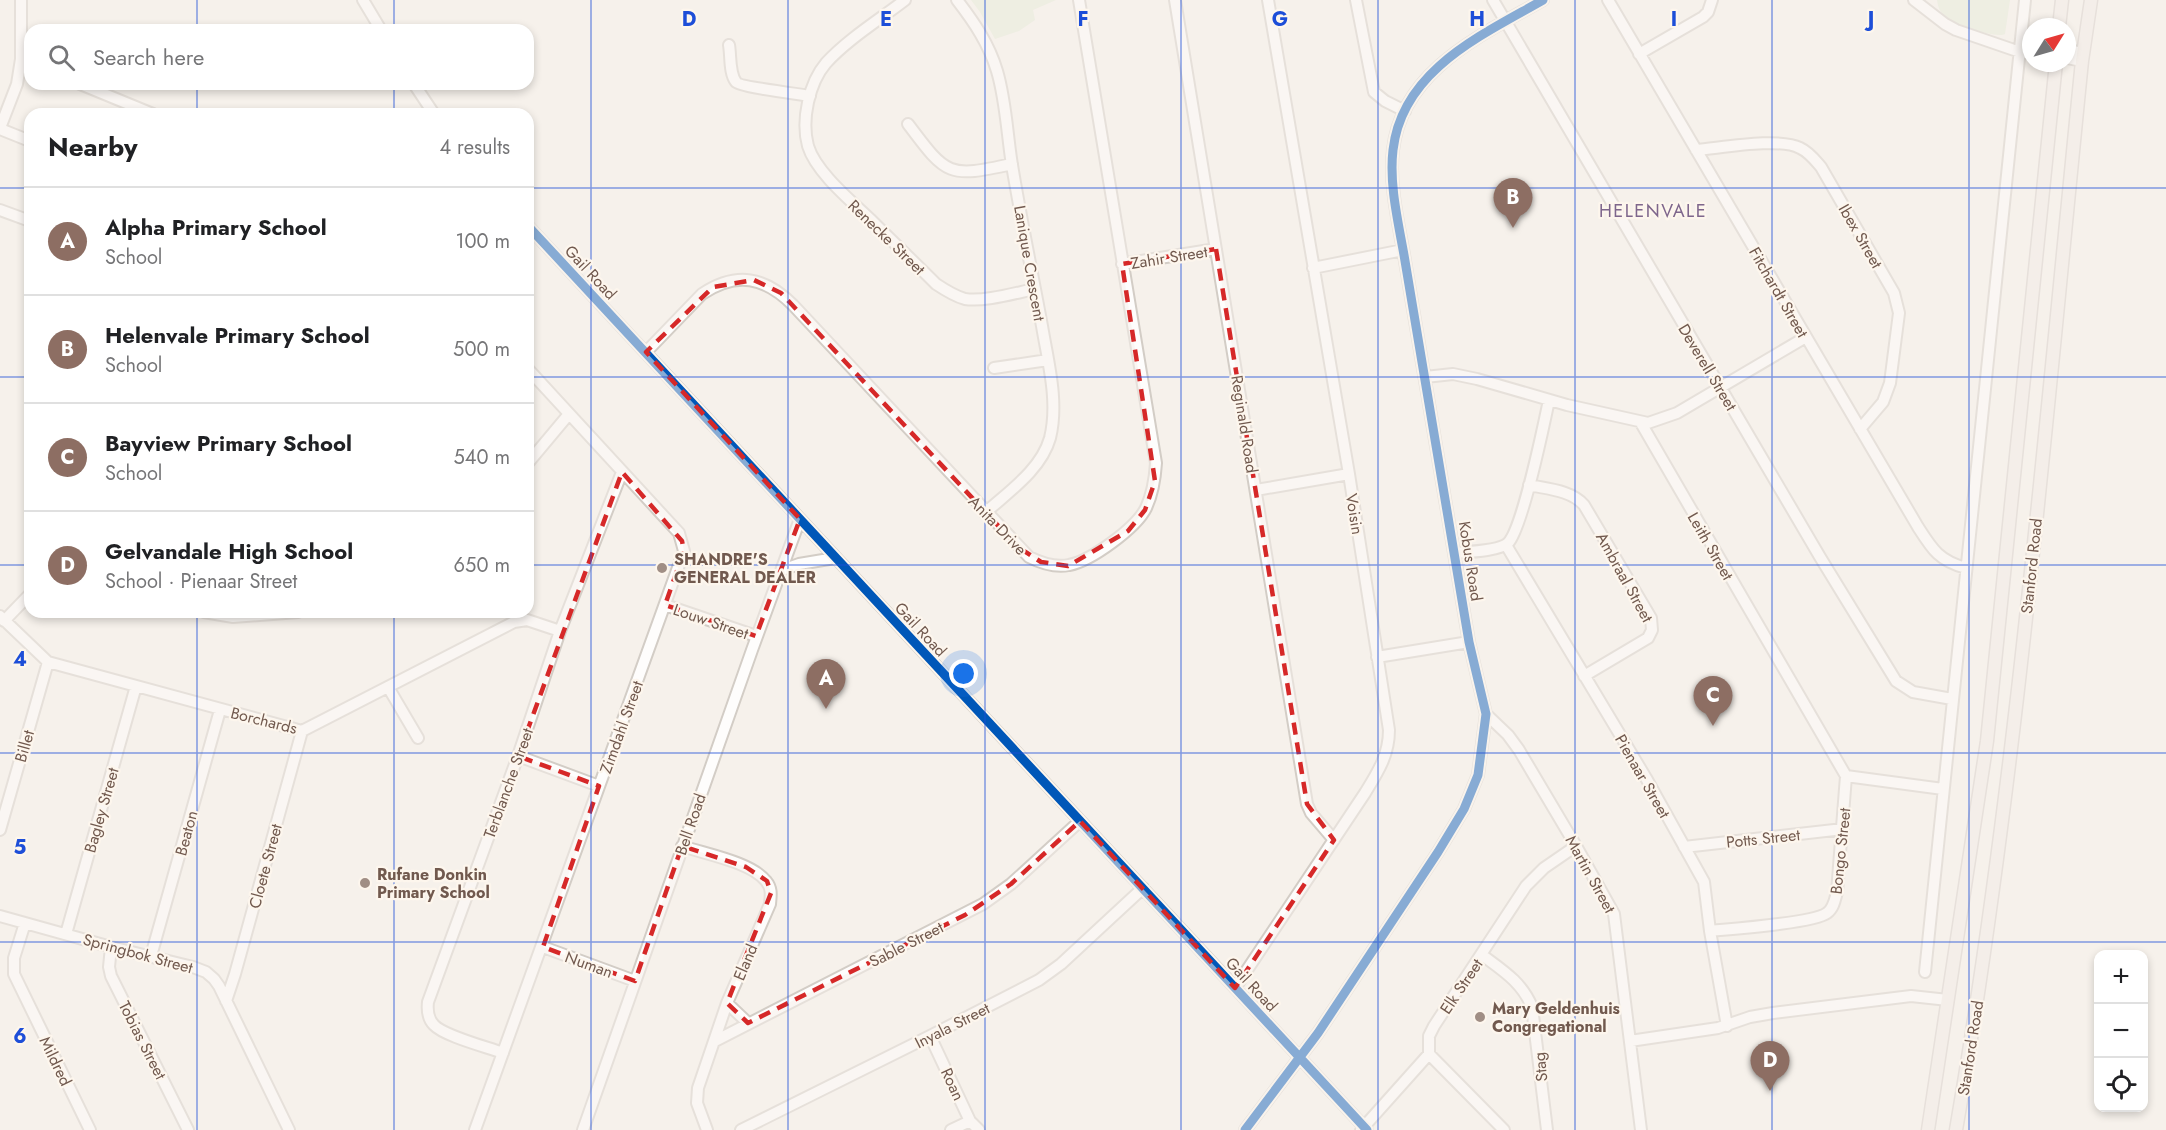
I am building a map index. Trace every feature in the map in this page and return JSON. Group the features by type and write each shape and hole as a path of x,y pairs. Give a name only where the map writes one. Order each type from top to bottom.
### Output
{"main road":[{"path":"2061,18 2062,0"},
{"name":"Stanford Road","path":"1956,1130 1975,1017 2012,748 2083,57 2091,0"},
{"name":"Stanford Road","path":"1928,1130 1987,741 2055,72"}],"street":[{"path":"21,0 24,50"},
{"path":"363,0 377,24"},
{"name":"Renecke Street","path":"905,0 827,62 816,79 810,96 806,120 808,146 819,166 840,191 936,284 951,294 966,299 1035,289"},
{"name":"Lanique Crescent","path":"957,0 978,28 998,72 1012,164 1052,384 1053,412 1049,440 1037,464 985,513"},
{"name":"Anita Drive","path":"646,352 702,294 713,286 739,280 754,280 781,293 793,305 985,513 1029,557 1054,565 1068,566 1106,547 1128,531 1145,510 1155,481 1156,463 1079,0"},
{"name":"Reginald Road","path":"1175,0 1307,804 1311,813 1334,840"},
{"name":"Voisin","path":"1235,988 1375,777 1386,755 1389,730 1349,474 1268,0"},
{"path":"1356,0 1374,92 1405,111"},
{"name":"Deverell Street","path":"1493,0 1820,557 1896,681 1913,692 1952,699"},
{"name":"Kobus Road","path":"1245,1130 1300,1058 1432,861 1464,809 1478,775 1486,714 1469,642 1394,195 1392,162 1395,137 1405,111 1426,78 1452,54 1543,0"},
{"name":"Fitchardt Street","path":"1608,0 1918,527 1935,552 1954,565 1966,568"},
{"path":"1639,54 1703,17 1708,12 1712,0"},
{"path":"1914,0 1928,5 1945,24 1956,30 2022,48"},
{"path":"2025,0 2025,18"},
{"path":"729,45 733,74 741,86 776,89 810,96"},
{"path":"2076,54 2083,57"},
{"path":"2076,57 2083,57"},
{"path":"24,68 0,129 24,139"},
{"path":"1925,972 1966,568 2022,72"},
{"path":"95,90 138,108"},
{"path":"418,90 430,108"},
{"path":"908,124 928,152 952,171 977,172 1012,164"},
{"name":"Ibex Street","path":"1696,150 1776,143 1795,146 1812,157 1827,177 1894,293 1899,308 1887,393 1876,412 1860,429"},
{"path":"0,210 24,219"},
{"name":"Gail Road","path":"534,232 1364,1129"},
{"name":"Zahir Street","path":"1122,264 1216,249"},
{"path":"1312,268 1403,250"},
{"path":"1425,377 1453,374 1641,423 1654,423 1677,413 1806,337"},
{"path":"994,368 1048,360"},
{"name":"Zimdahl Street","path":"475,1130 543,947 684,551 678,533 534,376"},
{"path":"1454,553 1506,545 1512,537 1529,484 1549,400"},
{"path":"534,456 569,414"},
{"name":"Leith Street","path":"1641,423 1846,776"},
{"name":"Terblanche Street","path":"503,1053 441,1030 430,1019 427,1010 428,1002 518,756 560,631 622,472"},
{"path":"1256,490 1349,474"},
{"name":"Ambraal Street","path":"1529,484 1569,494 1580,500 1651,618 1652,630 1648,638 1584,676"},
{"name":"Bell Road","path":"583,1130 756,636 800,519"},
{"name":"Pienaar Street","path":"1506,545 1646,778 1704,882 1710,931 1727,1026"},
{"path":"782,570 799,564 835,558"},
{"path":"2,619 24,599"},
{"name":"Louw Street","path":"666,605 756,636"},
{"name":"Borchards","path":"2,619 48,662 303,731 514,621 527,620 560,631"},
{"path":"1377,657 1469,642"},
{"name":"Billet","path":"0,830 48,662"},
{"name":"Bagley Street","path":"66,934 136,686"},
{"path":"388,687 418,738"},
{"name":"Beaton","path":"151,956 220,710"},
{"name":"Martin Street","path":"1486,714 1513,741 1614,914 1641,1130"},
{"name":"Cloete Street","path":"226,1001 239,962 303,731"},
{"path":"518,756 599,786"},
{"path":"1846,776 1943,789"},
{"name":"Bongo Street","path":"1710,931 1800,921 1826,914 1834,903 1843,829 1846,776"},
{"name":"Sable Street","path":"715,1041 989,901 1080,821"},
{"name":"Potts Street","path":"1684,847 1843,829"},
{"name":"Eland","path":"682,846 746,867 759,874 770,888 770,904 728,1003 696,1096 699,1113 707,1130"},
{"name":"Elk Street","path":"1429,1054 1429,1036 1434,1026 1532,879 1576,846"},
{"name":"Inyala Street","path":"741,1130 1023,989 1056,968 1143,888"},
{"name":"Springbok Street","path":"0,916 206,972 214,979 226,1001 289,1130"},
{"name":"Mildred","path":"25,923 14,958 14,974 90,1130"},
{"name":"Tobias Street","path":"111,947 109,967 111,976 188,1130"},
{"name":"Numan","path":"543,947 635,981"},
{"name":"Stag","path":"1482,955 1514,979 1528,996 1532,1007 1547,1130"},
{"path":"1630,1041 1727,1026 1750,1017 1773,1013 1911,996 1948,1000"},
{"path":"728,1003 748,1023"},
{"name":"Roan","path":"930,1036 970,1121 979,1130"},
{"path":"1364,1129 1429,1054 1504,1130"},
{"path":"951,1130 970,1121"}],"highlighted area":[{"path":"1216,249 1307,804 1334,840 1235,988 1080,821 1011,884 965,915 748,1023 727,1003 771,893 767,881 746,867 682,846 635,981 543,947 599,786 518,756 622,472 682,541 684,551 665,605 756,636 800,519 646,352 713,287 754,280 781,293 1018,547 1041,562 1068,566 1128,531 1145,510 1155,481 1122,264"}],"green space":[{"path":"971,0 1056,0 1033,10 1035,20 1019,31 995,39"},
{"path":"1937,0 2010,0 2005,34 1984,33 1950,20 1942,13"}],"cycle path":[{"path":"1245,1130 1318,1033 1438,852 1464,809 1478,775 1486,714 1469,642 1397,216 1392,176 1393,150 1400,122 1412,98 1428,77 1448,58 1471,42 1543,0"},
{"path":"534,232 1367,1130"}],"place":[{"name":"Helenvale Primary School","path":"1513,228"},
{"name":"SHANDRE'S GENERAL DEALER","path":"662,568"},
{"name":"Alpha Primary School","path":"826,709"},
{"name":"Bayview Primary School","path":"1713,726"},
{"name":"Rufane Donkin Primary School","path":"365,883"},
{"name":"Mary Geldenhuis Congregational","path":"1480,1017"},
{"name":"Gelvandale High School","path":"1770,1091"}],"district":[{"name":"HELENVALE","path":"1653,211"}]}
